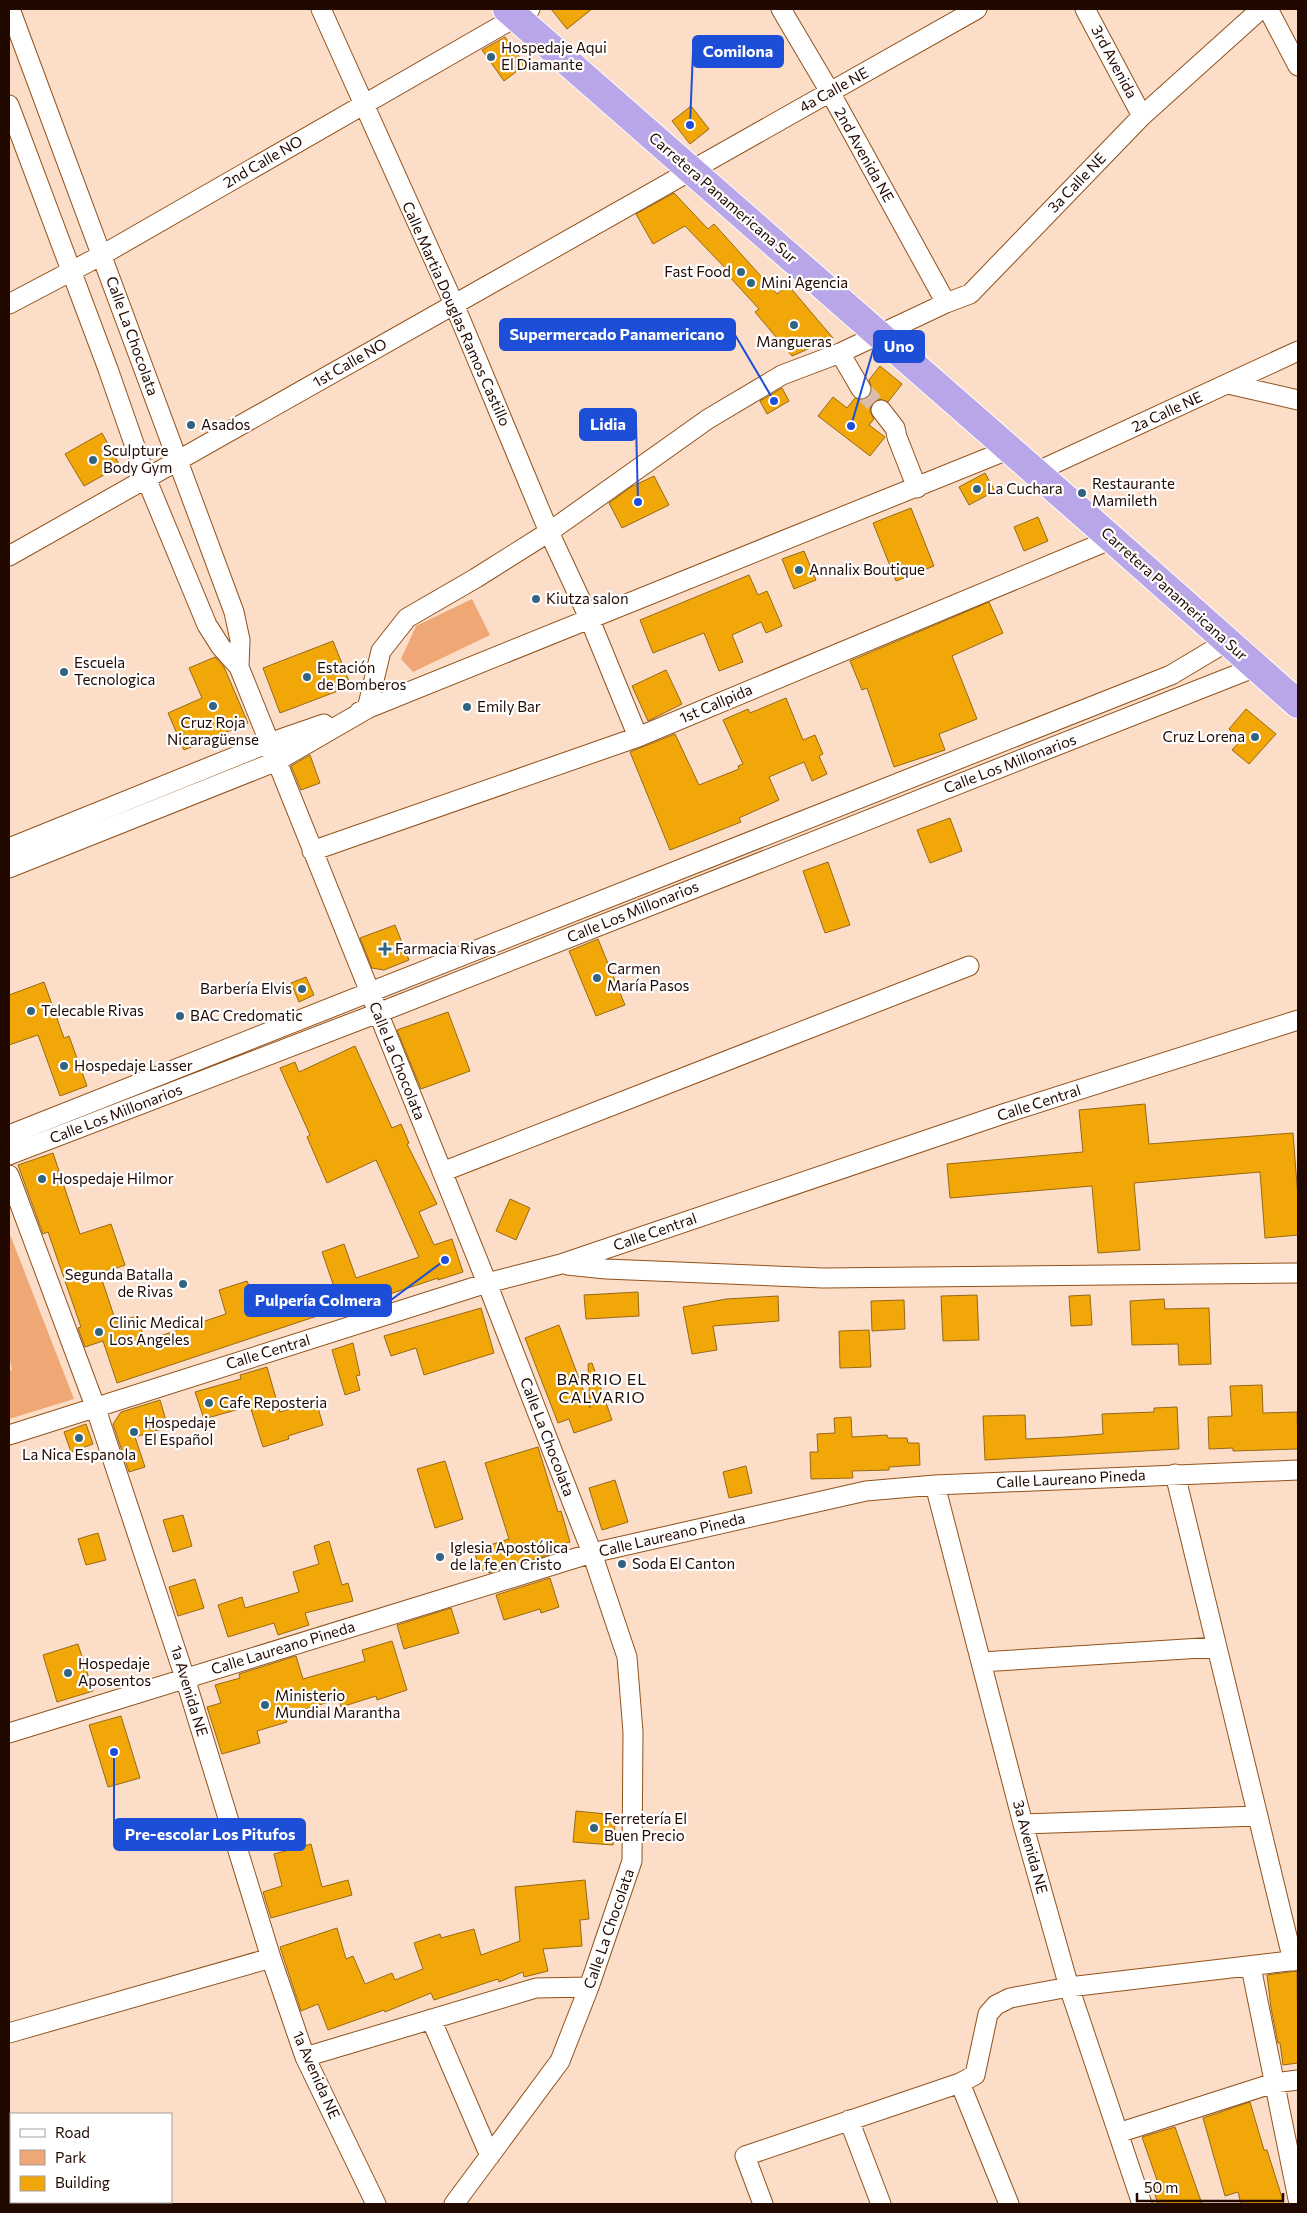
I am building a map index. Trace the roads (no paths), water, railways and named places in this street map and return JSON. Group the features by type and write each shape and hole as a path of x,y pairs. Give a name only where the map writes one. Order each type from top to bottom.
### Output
{"highway":[{"name":"Carretera Panamericana Sur","path":"518,11 690,169 1298,704"}],"street":[{"name":"Calle La Chocolata","path":"10,9 234,612 240,640 239,667"},
{"name":"Calle Martia Douglas Ramos Castillo","path":"321,9 454,304 549,532 590,620 638,737"},
{"name":"2nd Avenida NE","path":"781,9 830,92 946,303"},
{"name":"4a Calle NE","path":"690,169 977,9"},
{"name":"3rd Avenida","path":"1085,9 1142,116"},
{"name":"3a Calle NE","path":"367,709 381,651 407,618 476,578 549,532 708,419 782,375 840,353 946,303 970,294 1142,116 1261,9"},
{"path":"1268,9 1298,66"},
{"name":"2nd Calle NO","path":"9,304 102,254 363,105 518,11"},
{"name":"Calle La Chocolata","path":"9,106 146,478 207,625 221,647 239,667 487,1283 592,1553 627,1657 633,1732 632,1861 589,1987 560,2061 454,2204"},
{"name":"1st Calle NO","path":"9,556 690,169"},
{"name":"2a Calle NE","path":"1036,472 1298,351"},
{"path":"840,353 861,390"},
{"path":"1228,384 1298,400"},
{"path":"881,410 896,428 897,437 917,488"},
{"path":"9,848 269,743 367,709 1010,449"},
{"name":"1st Callpida","path":"312,851 638,737 1112,539"},
{"name":"Calle Los Millonarios","path":"9,1135 1171,675 1228,642"},
{"name":"Calle Los Millonarios","path":"9,1155 378,1013 1256,667"},
{"path":"9,868 277,762 367,709"},
{"path":"442,1172 970,966"},
{"name":"Calle Central","path":"9,1435 95,1406 487,1283 561,1264 1006,1113 1298,1020"},
{"name":"1a Avenida NE","path":"9,1175 95,1406 185,1678 271,1958 305,2057 376,2204"},
{"path":"561,1264 606,1269 823,1278 1298,1273"},
{"name":"Calle Laureano Pineda","path":"9,1733 592,1553 866,1491 1175,1474 1298,1470"},
{"path":"764,2204 744,2156 960,2083 975,2075 988,2014 996,2005 1010,1998 1069,1987 1251,1967 1296,1960 1258,1816 1175,1474"},
{"name":"3a Avenida NE","path":"935,1486 1023,1824 1069,1987 1142,2204"},
{"path":"981,1662 1216,1647"},
{"path":"1023,1824 1258,1816"},
{"path":"9,2032 271,1958"},
{"path":"1251,1967 1296,2180 1298,2199"},
{"path":"305,2057 536,1988 589,1987"},
{"path":"431,2019 490,2156"},
{"path":"1118,2134 1274,2083 1298,2080"},
{"path":"960,2083 1009,2204"},
{"path":"849,2120 881,2204"}],"tunnel":[{"path":"861,389 881,410"}],"place":[{"name":"Hospedaje Aqui El Diamante","path":"491,57"},
{"name":"Comilona","path":"690,125"},
{"name":"Fast Food","path":"741,272"},
{"name":"Mini Agencia","path":"751,283"},
{"name":"Mangueras","path":"794,325"},
{"name":"Supermercado Panamericano","path":"774,401"},
{"name":"Asados","path":"191,425"},
{"name":"Uno","path":"851,426"},
{"name":"Sculpture Body Gym","path":"93,460"},
{"name":"La Cuchara","path":"977,489"},
{"name":"Restaurante Mamileth","path":"1082,493"},
{"name":"Lidia","path":"638,502"},
{"name":"Annalix Boutique","path":"799,570"},
{"name":"Kiutza salon","path":"536,599"},
{"name":"Escuela Tecnologica","path":"64,672"},
{"name":"Estación de Bomberos","path":"307,677"},
{"name":"Cruz Roja Nicaragüense","path":"213,706"},
{"name":"Emily Bar","path":"467,707"},
{"name":"Cruz Lorena","path":"1255,737"},
{"name":"Farmacia Rivas","path":"385,949"},
{"name":"Carmen María Pasos","path":"597,978"},
{"name":"Barbería Elvis","path":"302,989"},
{"name":"Telecable Rivas","path":"31,1011"},
{"name":"BAC Credomatic","path":"180,1016"},
{"name":"Hospedaje Lasser","path":"64,1066"},
{"name":"Hospedaje Hilmor","path":"42,1179"},
{"name":"Pulpería Colmera","path":"445,1260"},
{"name":"Segunda Batalla de Rivas","path":"183,1284"},
{"name":"Clinic Medical Los Angeles","path":"99,1332"},
{"name":"Cafe Reposteria","path":"209,1403"},
{"name":"Hospedaje El Español","path":"134,1432"},
{"name":"La Nica Espanola","path":"79,1438"},
{"name":"Iglesia Apostólica de la fe en Cristo","path":"440,1557"},
{"name":"Soda El Canton","path":"622,1564"},
{"name":"Hospedaje Aposentos","path":"68,1673"},
{"name":"Ministerio Mundial Marantha","path":"265,1705"},
{"name":"Pre-escolar Los Pitufos","path":"114,1752"},
{"name":"Ferretería El Buen Precio","path":"594,1828"}],"district":[{"name":"BARRIO EL CALVARIO","path":"602,1388"}]}
